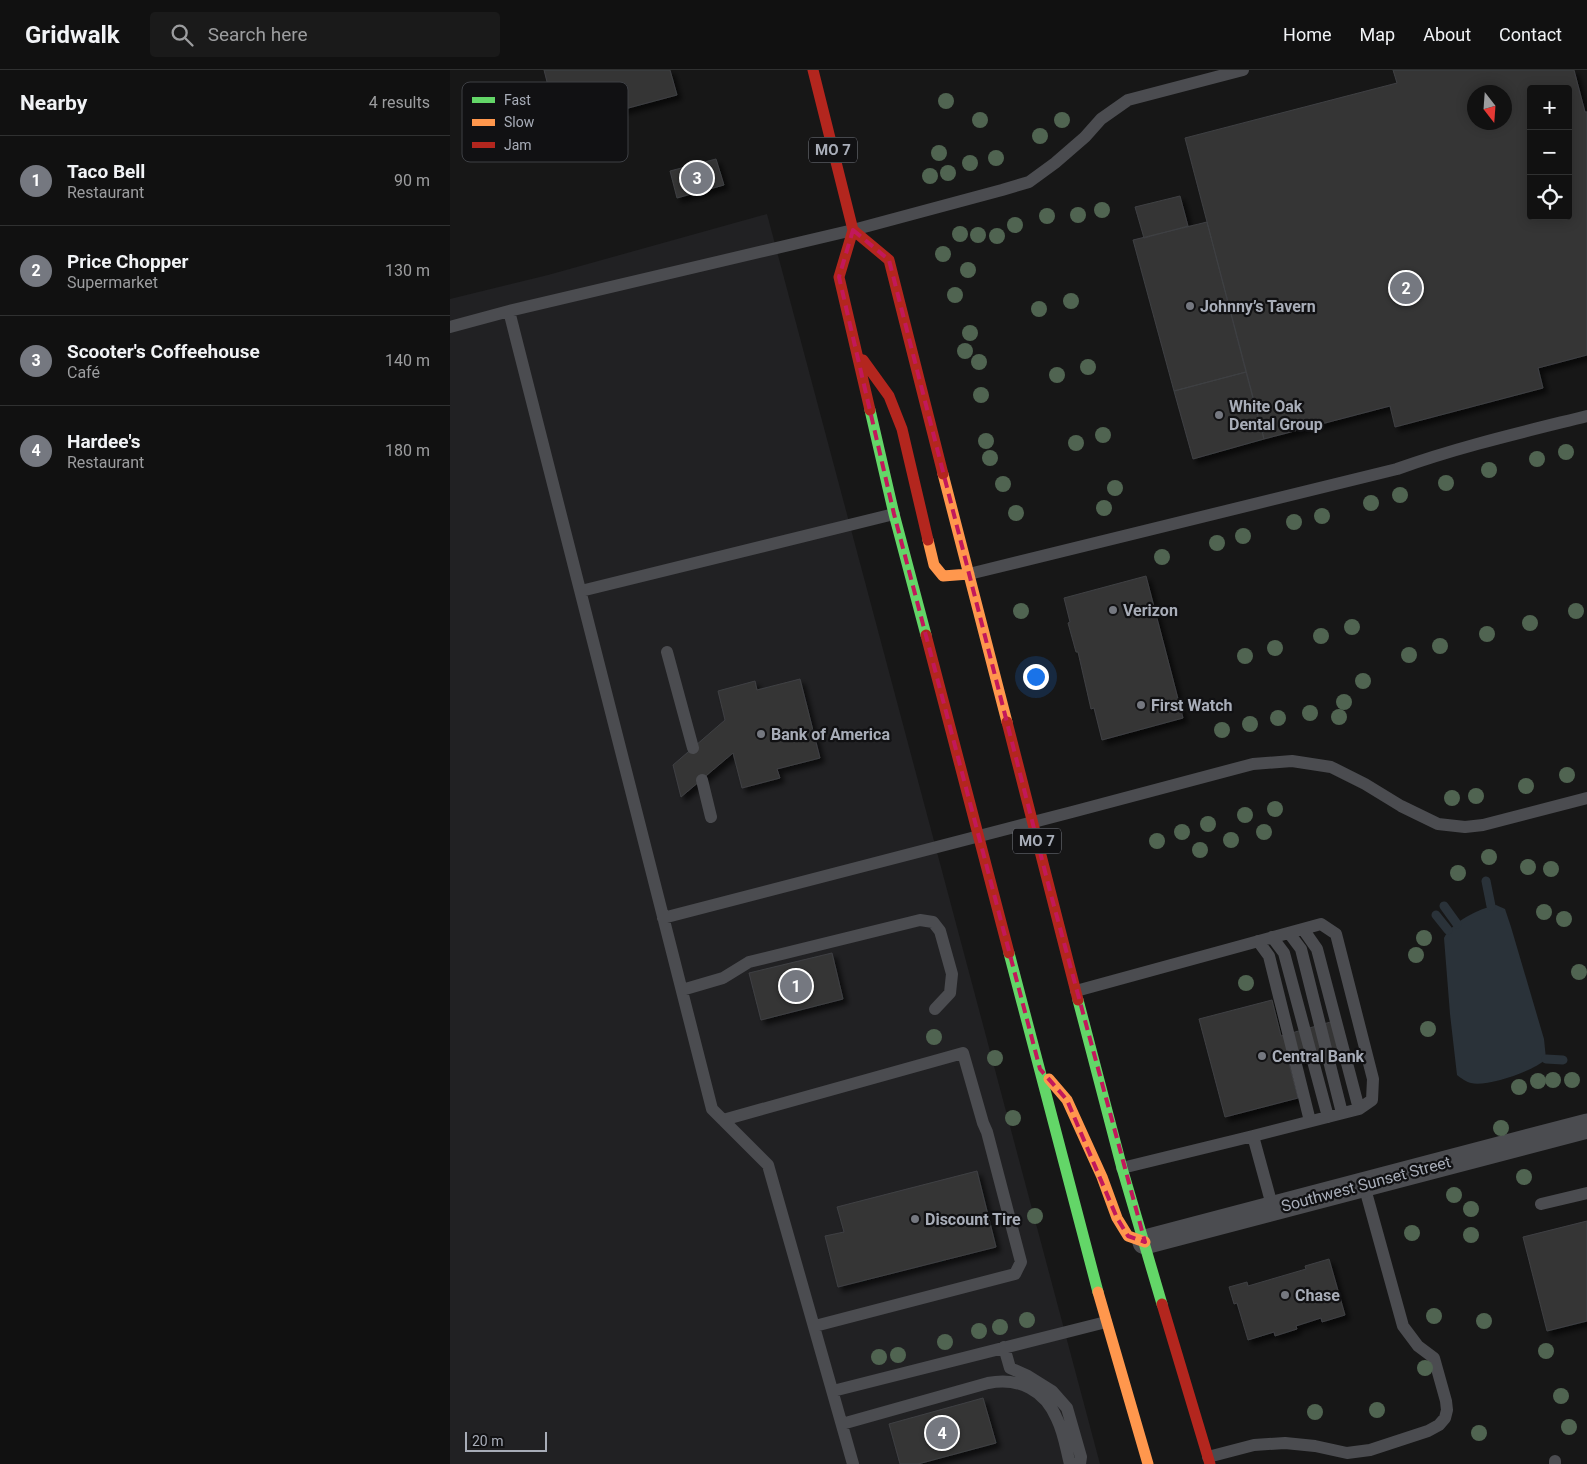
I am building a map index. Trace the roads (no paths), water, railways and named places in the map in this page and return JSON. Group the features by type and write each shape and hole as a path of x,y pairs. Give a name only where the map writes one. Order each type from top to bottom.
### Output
{"main road":[{"name":"MO 7","path":"813,70 853,230 889,260 1122,1168 1209,1460"},
{"path":"853,230 839,277 894,514 1106,1322 1148,1464"},
{"path":"856,350 889,396 902,429 934,565 943,576 969,574"},
{"path":"1040,1069 1066,1100 1102,1177 1117,1218 1128,1236 1145,1242"}],"street":[{"name":"Southwest Sunset Street","path":"1145,1242 1587,1126"}],"lane":[{"path":"450,327 509,311 853,230 1029,182 1085,137 1101,119 1128,100 1243,70"},
{"path":"509,311 712,1109 768,1165 853,1464"},
{"path":"969,574 1387,471 1587,416"},
{"path":"581,591 894,514"},
{"path":"667,652 692,748"},
{"path":"664,918 1253,764 1292,761 1331,767 1365,784 1400,806 1438,824 1465,827 1483,825 1587,798"},
{"path":"702,780 711,817"},
{"path":"682,990 723,978 749,962 920,920 933,922 940,931 952,974 950,993 935,1008"},
{"path":"1076,992 1321,924 1336,934 1373,1079 1372,1100 1359,1109 1122,1168"},
{"path":"1303,929 1317,949 1359,1109"},
{"path":"1289,933 1302,949 1342,1113"},
{"path":"1272,937 1284,952 1328,1117"},
{"path":"1258,941 1269,956 1310,1122"},
{"path":"723,1120 963,1053 983,1124 987,1132 1020,1262 1015,1274 815,1326"},
{"path":"1253,1136 1273,1209"},
{"path":"1209,1460 1254,1445 1285,1442 1347,1453 1370,1450 1428,1431 1439,1425 1445,1418 1447,1410 1434,1358 1418,1346 1403,1326 1364,1185"},
{"path":"1541,1204 1587,1193"},
{"path":"833,1391 1106,1322"},
{"path":"1004,1348 1010,1368 1028,1376 1052,1391 1066,1408 1081,1457 1080,1464"},
{"path":"842,1424 988,1383 998,1381 1015,1382 1034,1390 1052,1408 1058,1421 1070,1464"}],"waterway":[{"path":"1486,881 1491,906"},
{"path":"1444,906 1457,924"},
{"path":"1436,915 1448,930"},
{"path":"1546,1059 1563,1060"}],"place":[{"name":"Scooter's Coffeehouse","path":"697,178"},
{"name":"Price Chopper","path":"1406,288"},
{"name":"Johnny’s Tavern","path":"1190,306"},
{"name":"White Oak Dental Group","path":"1219,415"},
{"name":"Verizon","path":"1113,610"},
{"name":"First Watch","path":"1141,705"},
{"name":"Bank of America","path":"761,734"},
{"name":"Taco Bell","path":"796,986"},
{"name":"Central Bank","path":"1262,1056"},
{"name":"Discount Tire","path":"915,1219"},
{"name":"Chase","path":"1285,1295"},
{"name":"Hardee's","path":"942,1433"}]}
